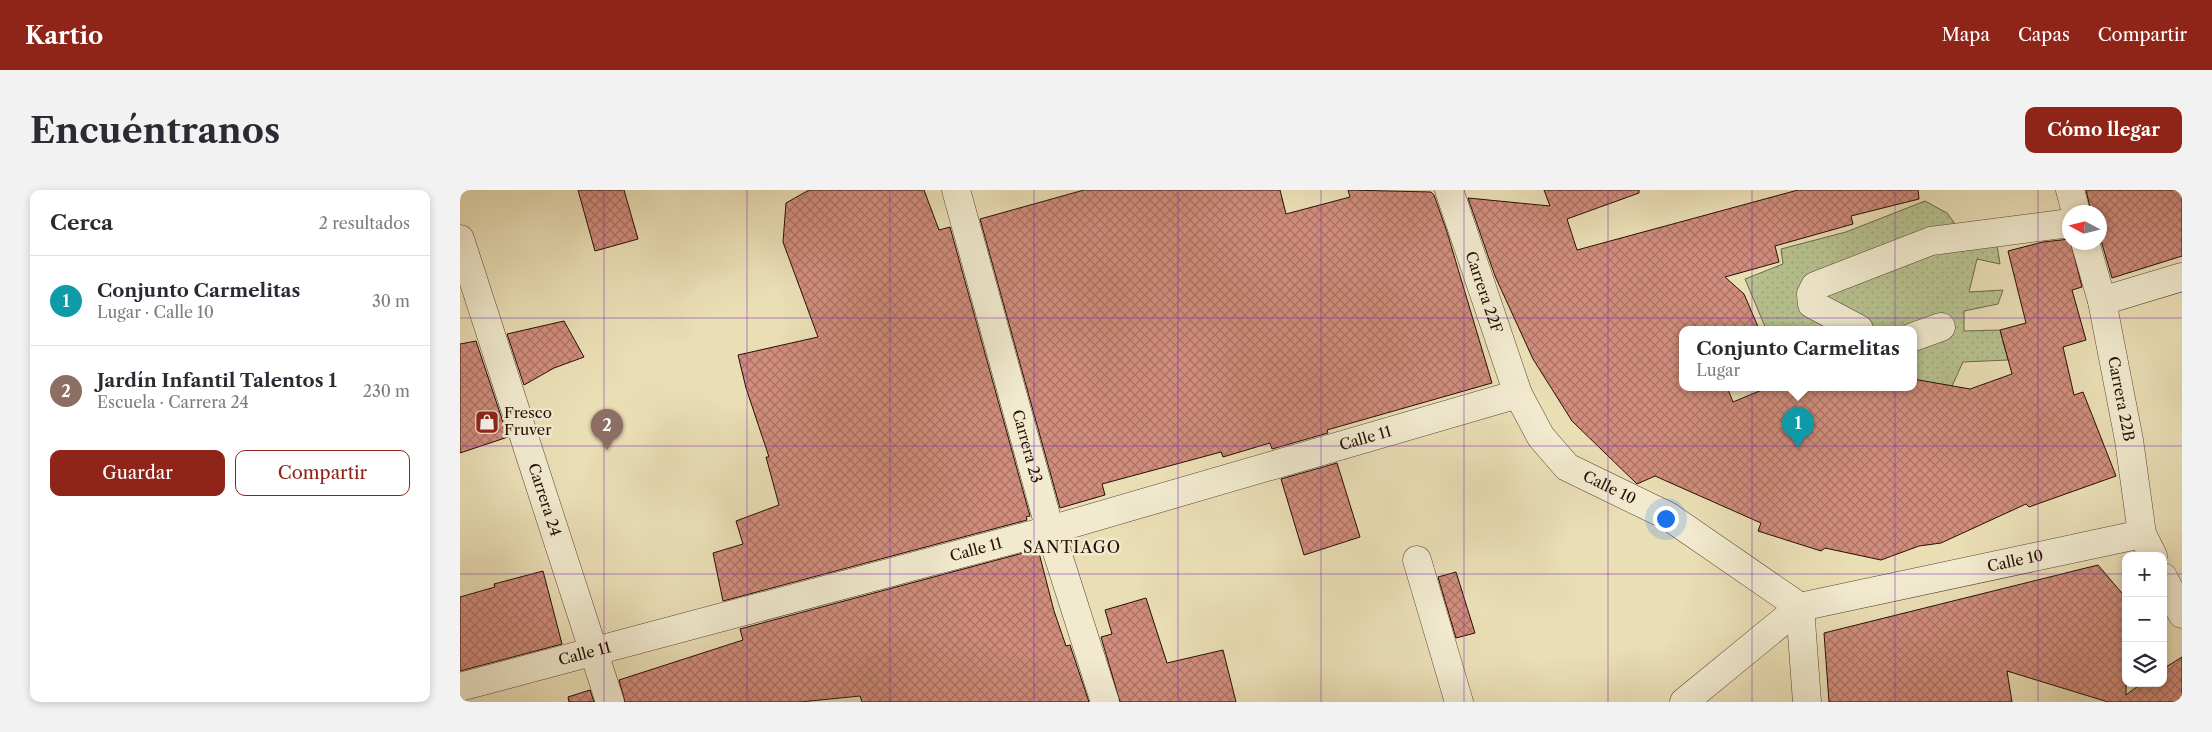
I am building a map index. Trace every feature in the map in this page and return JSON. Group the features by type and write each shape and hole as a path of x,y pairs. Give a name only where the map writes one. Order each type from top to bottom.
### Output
{"street":[{"name":"Carrera 23","path":"956,190 1050,530 1105,702"},
{"name":"Carrera 22F","path":"1449,190 1518,394"},
{"path":"2070,190 2074,205"},
{"path":"1853,326 1812,304 1811,294 1815,286 1931,241 2062,223"},
{"name":"Carrera 24","path":"460,239 610,702"},
{"name":"Carrera 22B","path":"2088,250 2102,301 2147,545"},
{"path":"2102,301 2182,276"},
{"path":"1917,336 1941,327"},
{"name":"Calle 11","path":"460,687 595,653 1050,530 1518,394"},
{"name":"Calle 10","path":"1518,394 1541,437 1567,467 1668,516 1800,607"},
{"name":"Calle 10","path":"1684,702 1800,607 2147,545"},
{"path":"1417,560 1459,702"},
{"path":"2167,585 2182,614"},
{"path":"1800,607 1807,702"}],"green space":[{"path":"1925,201 1947,213 1967,240 1996,239 2000,264 1977,259 1969,292 2003,290 1998,304 1964,311 1964,331 2000,330 2008,360 1963,362 1952,386 1917,381 1917,326 1765,326 1745,279 1783,264 1781,249 1846,232"}],"building":[{"path":"578,190 624,190 638,239 595,251"},
{"path":"809,190 924,190 939,230 950,227 1030,516 1026,517 1027,520 723,601 713,553 743,544 736,521 779,505 766,457 769,457 746,388 738,355 818,337 783,242 786,203"},
{"path":"1084,190 1280,190 1286,214 1350,197 1348,190 1431,192 1434,195 1447,232 1492,383 1327,430 1328,433 1272,449 1270,443 1223,457 1221,452 1102,484 1105,495 1060,508 980,219"},
{"path":"1544,190 1639,190 1639,193 1567,219 1577,250 1798,190 1918,190 1919,199 1851,216 1853,224 1775,246 1779,262 1725,277 1744,294 1758,326 1679,326 1679,391 1729,391 1733,402 1759,391 1917,391 1917,380 1970,389 2012,374 2000,330 2026,323 2008,251 2043,242 2062,240 2062,250 2073,250 2082,287 2072,290 2086,340 2063,347 2074,395 2083,392 2116,476 2029,507 2026,504 1941,543 1919,546 1881,560 1825,548 1821,551 1758,531 1761,523 1655,476 1637,484 1572,421 1533,359 1495,276 1468,198 1550,206"},
{"path":"2086,190 2182,190 2182,256 2112,278 2104,250 2107,250 2107,205 2089,205"},
{"path":"564,321 584,357 554,368 524,385 507,334"},
{"path":"476,341 508,437 460,453 460,344"},
{"path":"1337,463 1360,537 1304,555 1281,479"},
{"path":"1038,549 1054,611 1066,646 1070,645 1089,702 862,702 860,696 800,702 625,702 619,680 743,640 740,629"},
{"path":"2098,565 2122,593 2122,687 2126,687 2126,695 2137,687 2167,687 2167,666 2182,657 2182,702 2108,702 2007,671 2012,702 1829,702 1824,633"},
{"path":"543,571 562,644 460,671 460,597 495,587 494,584"},
{"path":"1456,572 1475,633 1456,638 1438,577"},
{"path":"1146,598 1167,663 1223,650 1236,702 1120,702 1101,637 1112,634 1105,610"},
{"path":"590,690 594,702 569,702 568,697"}],"place":[{"name":"Fresco Fruver","path":"487,422"},
{"name":"Conjunto Carmelitas","path":"1798,448"},
{"name":"Jardín Infantil Talentos 1","path":"607,450"}],"district":[{"name":"SANTIAGO","path":"1072,547"}]}
